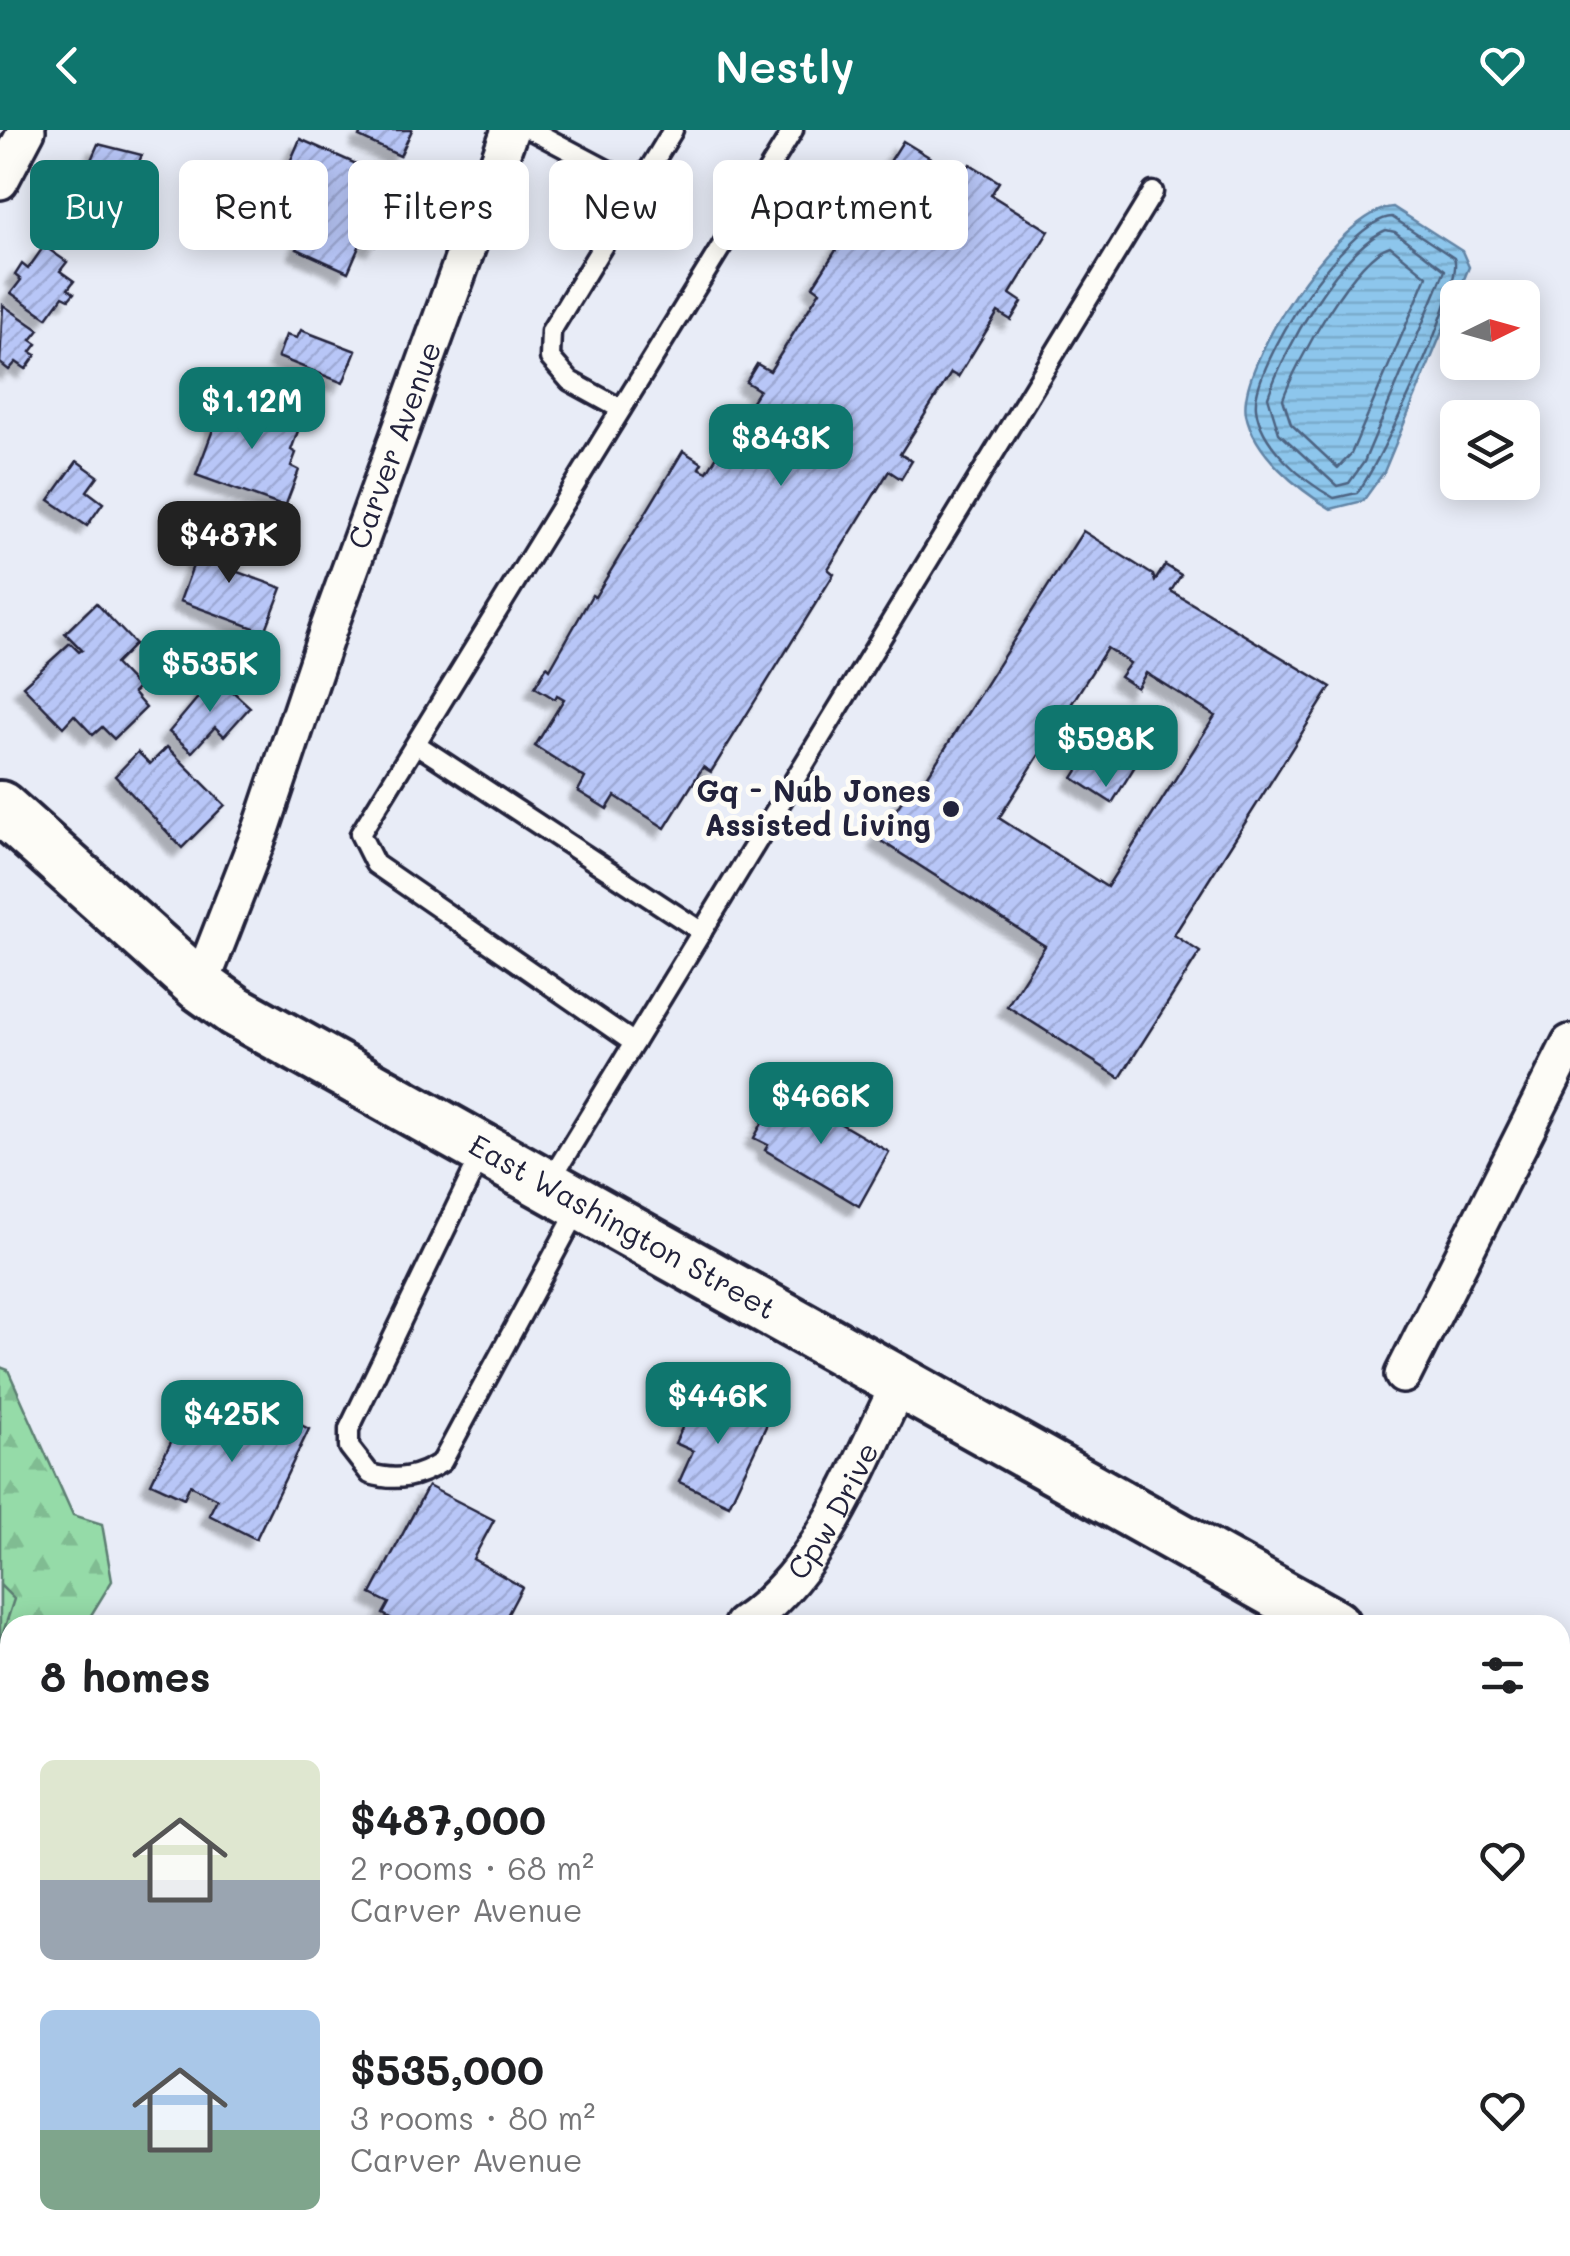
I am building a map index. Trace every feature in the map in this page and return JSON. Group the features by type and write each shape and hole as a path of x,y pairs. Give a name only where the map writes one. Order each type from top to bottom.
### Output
{"main road":[{"name":"East Washington Street","path":"0,807 200,986 234,1011 1316,1615"}],"street":[{"path":"0,181 27,130"},
{"name":"Carver Avenue","path":"200,986 262,827 328,630 510,130"},
{"path":"1402,1375 1570,1043"},
{"name":"Cpw Drive","path":"752,1615 794,1575 817,1545 900,1383"}],"lane":[{"path":"531,130 587,160"},
{"path":"655,160 674,130"},
{"path":"634,1043 376,864 360,834 792,130"},
{"path":"484,1150 349,1429 348,1446 370,1474 405,1478 424,1474 442,1462 634,1043 1153,192"},
{"path":"600,250 550,332 550,358 570,381 622,409"},
{"path":"416,744 702,932"}],"green space":[{"path":"0,1367 8,1370 73,1515 102,1524 112,1581 91,1615 0,1615"},
{"path":"0,1585 14,1599 9,1615 0,1615"}],"water":[{"path":"1393,207 1462,251 1469,267 1464,280 1440,280 1440,337 1384,472 1363,501 1331,509 1292,481 1258,443 1246,414 1248,391 1274,328 1296,293 1320,261 1371,215"}],"building":[{"path":"362,130 412,130 400,156 359,137"},
{"path":"300,139 348,160 348,250 358,250 348,272 299,250 328,250 328,160 291,160"},
{"path":"903,141 934,160 891,160"},
{"path":"98,144 142,155 140,160 91,160"},
{"path":"970,164 999,182 991,195 1049,231 1010,294 1022,302 1011,320 998,312 958,377 951,373 900,454 912,461 901,479 889,471 828,569 834,574 711,772 703,767 665,828 615,796 607,809 578,791 585,778 535,746 564,699 557,695 555,699 535,687 547,666 550,669 683,451 702,463 699,468 707,472 759,390 746,382 757,364 770,371 820,291 813,286 836,250 968,250"},
{"path":"41,250 50,250 67,262 60,271 74,281 68,289 74,293 69,299 63,296 47,318 11,293 21,280 15,275 22,264 28,269"},
{"path":"3,305 39,330 31,340 37,344 31,352 36,355 26,369 16,362 9,370 0,363"},
{"path":"301,330 356,351 343,383 278,357 286,335 297,338"},
{"path":"226,395 301,423 291,450 296,453 291,466 299,470 285,507 196,475"},
{"path":"77,461 98,476 87,491 103,503 87,526 49,500"},
{"name":"Gq - Nub Jones Assisted Living","path":"1083,531 1153,575 1155,581 1165,565 1181,575 1171,591 1331,687 1174,935 1200,952 1120,1078 1007,1006 1045,946 878,839 906,794 913,799","holes":["1107,648 1130,663 1120,677 1137,688 1146,673 1215,716 1107,887 999,818"]},
{"path":"205,533 242,546 232,570 282,588 265,632 180,601"},
{"path":"96,603 135,644 115,664 138,688 133,693 146,708 114,739 102,727 93,735 74,715 63,727 23,686 70,643 79,652 82,650 65,633"},
{"path":"216,676 250,707 224,736 215,727 192,752 169,732"},
{"path":"1098,739 1137,763 1112,803 1073,778"},
{"path":"167,747 225,805 182,848 115,776 138,752 150,764"},
{"path":"781,1089 889,1152 859,1206 765,1150 768,1145 754,1138"},
{"path":"698,1393 767,1424 729,1505 679,1482 693,1451 675,1443"},
{"path":"190,1403 256,1435 269,1409 309,1429 256,1539 209,1515 217,1499 190,1485 184,1498 151,1483"},
{"path":"428,1486 494,1520 473,1559 522,1587 507,1615 385,1615 389,1603 371,1594"}],"place":[{"name":"Gq - Nub Jones Assisted Living","path":"951,809"}]}
